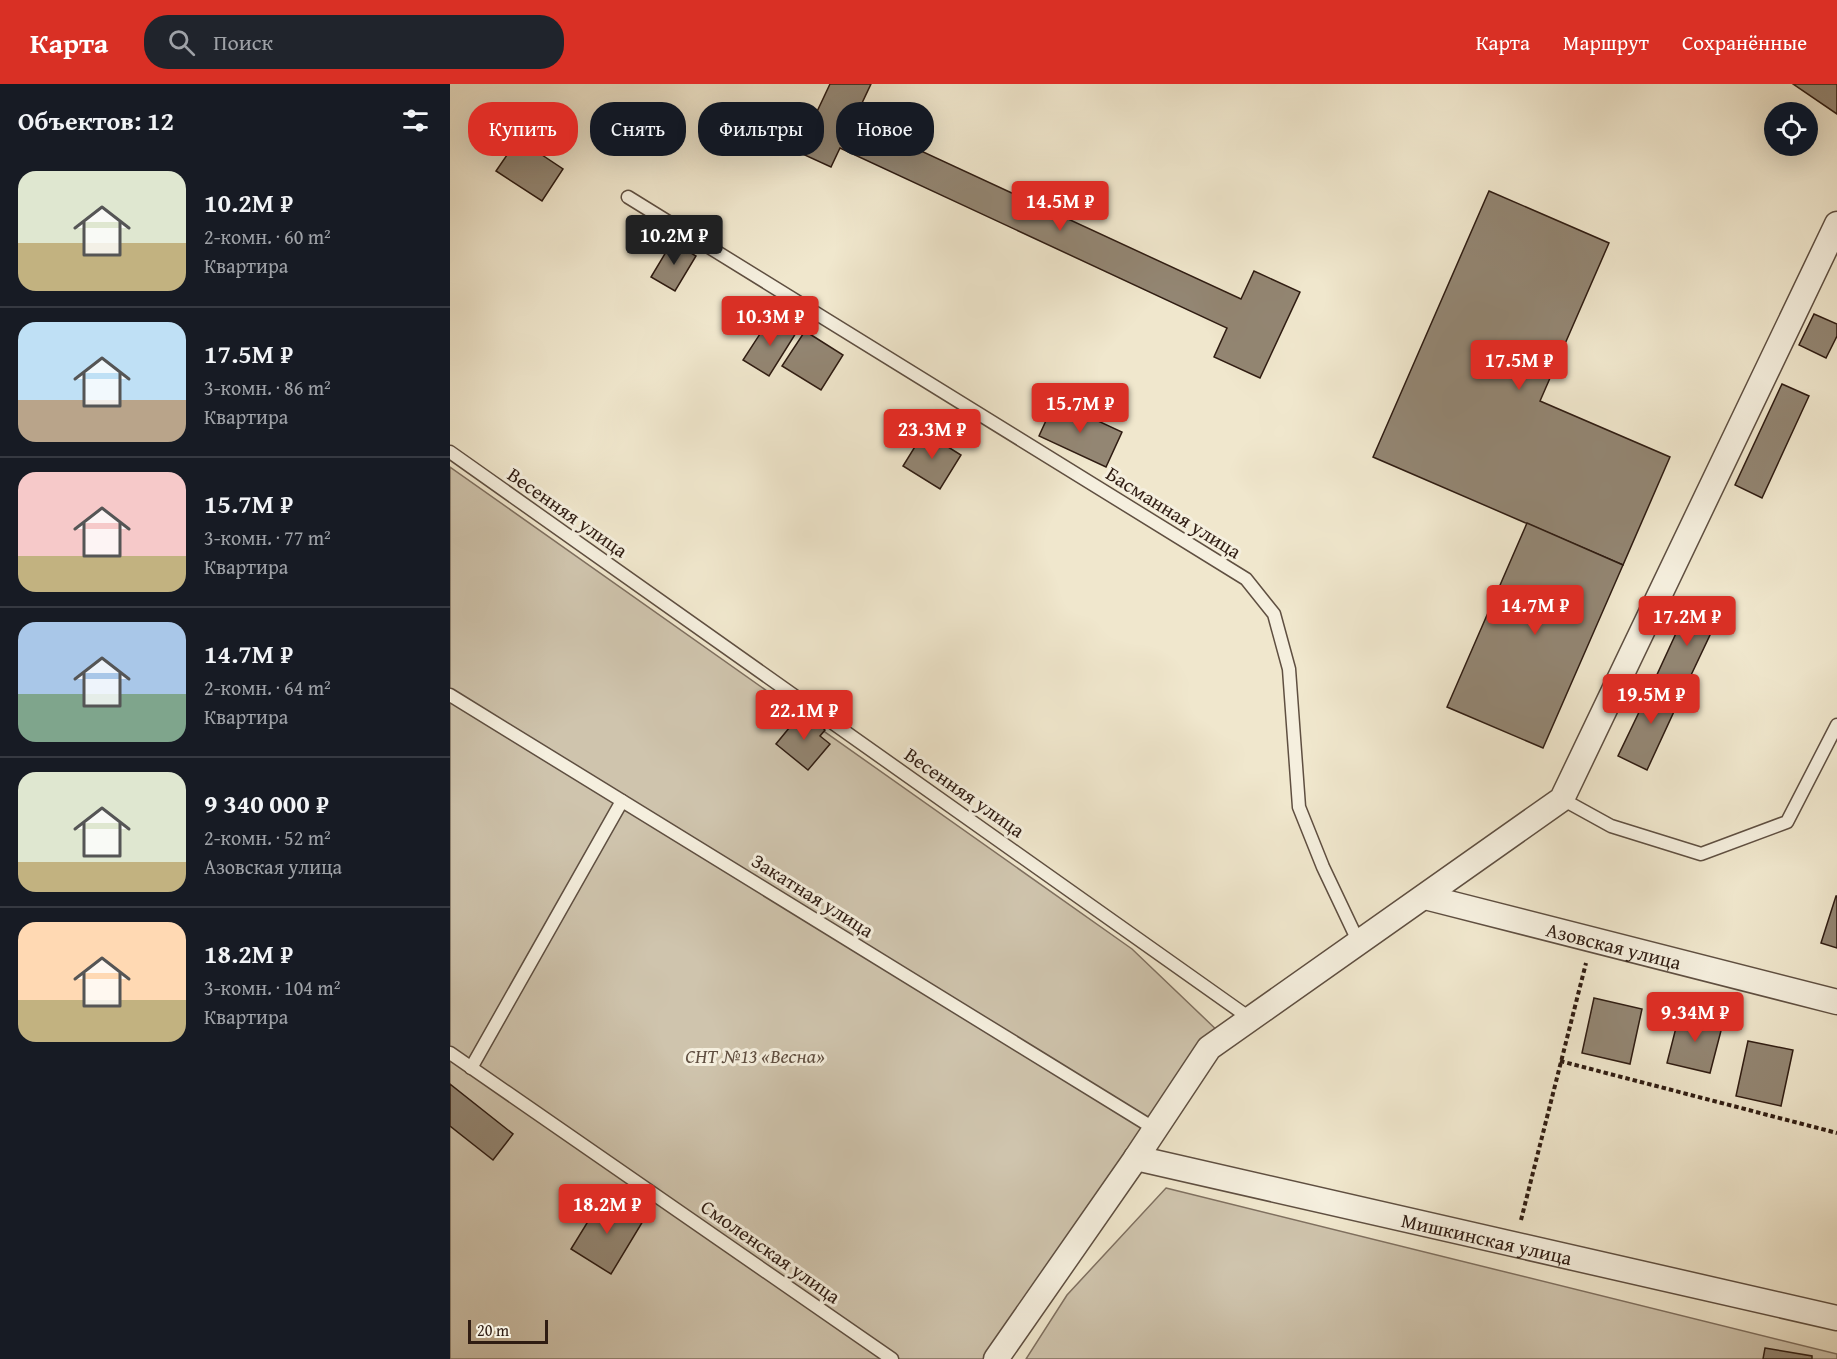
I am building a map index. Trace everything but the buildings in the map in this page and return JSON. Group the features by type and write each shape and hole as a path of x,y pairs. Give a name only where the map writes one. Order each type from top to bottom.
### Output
{"street":[{"path":"996,1359 1136,1158 1209,1048 1562,799 1837,224"},
{"name":"Азовская улица","path":"1425,897 1837,1002"},
{"name":"Мишкинская улица","path":"1136,1158 1837,1318"}],"lane":[{"name":"Басманная улица","path":"628,197 1246,579 1274,614 1289,669 1299,807 1323,867 1359,943"},
{"name":"Весенняя улица","path":"450,452 1251,1019"},
{"name":"Закатная улица","path":"450,695 1155,1129"},
{"path":"1562,799 1611,826 1701,854 1787,822 1837,725"},
{"path":"471,1068 622,801"},
{"name":"Смоленская улица","path":"450,1053 892,1359"}],"path":[{"path":"1515,1244 1592,940"},
{"path":"1560,1061 1837,1133"}],"green space":[{"name":"СНТ №13 «Весна»","path":"450,467 1132,949 1222,1035 990,1359 450,1359"},
{"path":"1166,1188 1837,1354 1837,1359 1026,1359 1067,1295"}]}
